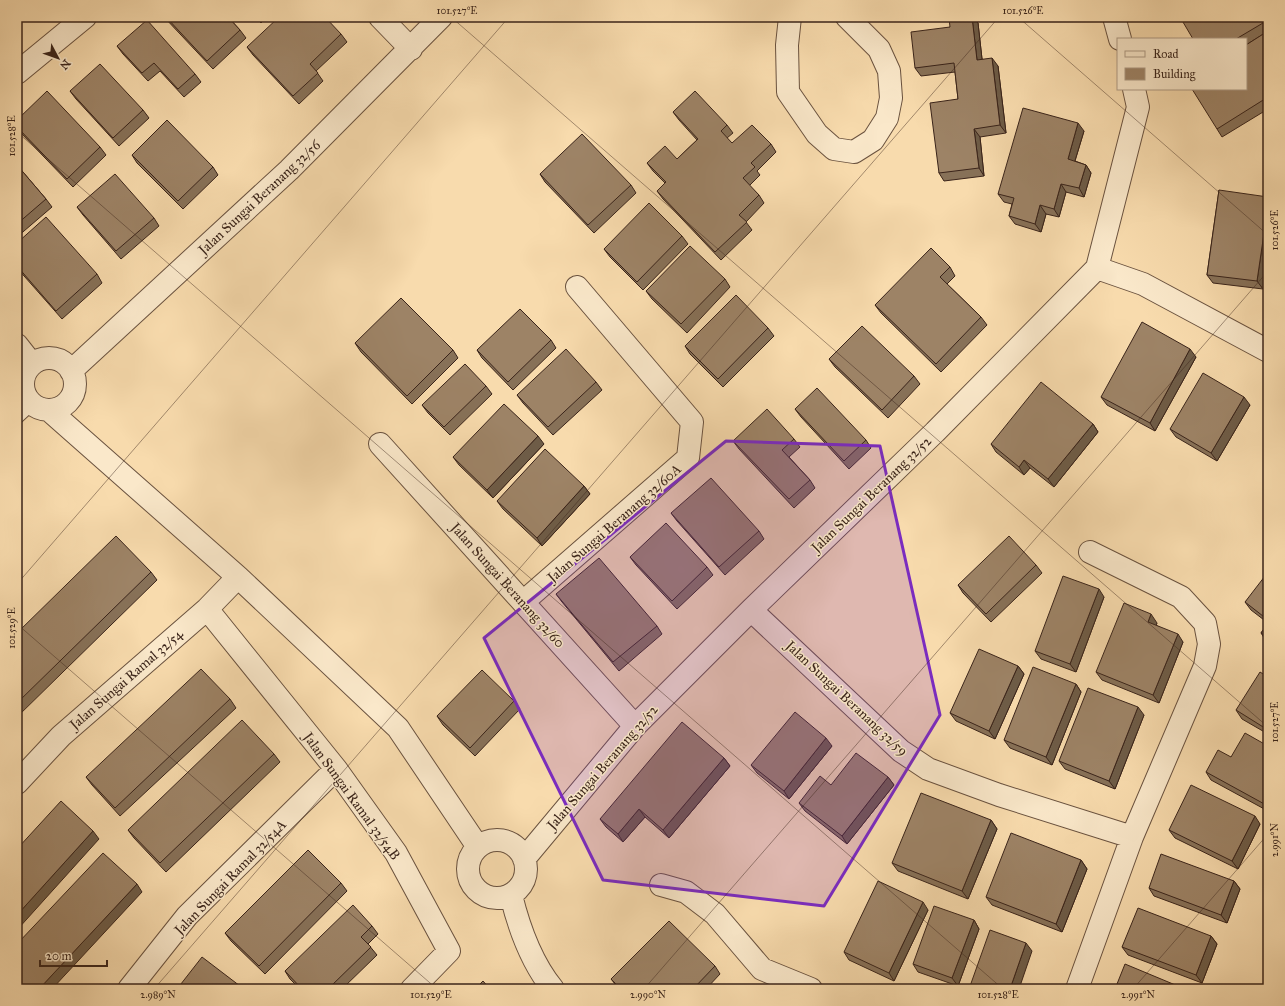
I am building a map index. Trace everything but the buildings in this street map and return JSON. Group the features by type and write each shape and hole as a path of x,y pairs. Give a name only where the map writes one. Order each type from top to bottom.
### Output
{"street":[{"path":"17,73 85,17"},
{"path":"380,17 411,49"},
{"name":"Jalan Sungai Beranang 32/56","path":"71,371 289,170 411,49 441,17"},
{"path":"790,17 787,45 788,92 817,134 834,149 854,152 873,140 887,118 891,98 890,71 879,49 847,17"},
{"path":"1114,17 1120,38"},
{"path":"1134,90 1138,107 1097,268 1143,284 1268,351"},
{"name":"Jalan Sungai Beranang 32/52","path":"524,859 635,726 751,610 935,432 1097,268"},
{"name":"Jalan Sungai Beranang 32/60A","path":"523,602 688,458 692,422 577,287"},
{"path":"17,345 32,364"},
{"path":"33,411 59,409 72,397 75,388 74,379 66,364 58,360 40,359 32,364 26,371 23,388 33,411 238,577 398,728 478,847"},
{"name":"Jalan Sungai Beranang 32/60","path":"380,444 635,726"},
{"path":"1077,989 1132,837 1205,666 1209,644 1205,622 1181,597 1090,552"},
{"name":"Jalan Sungai Ramal 32/54","path":"17,783 61,736 207,608 238,577"},
{"name":"Jalan Sungai Ramal 32/54B","path":"207,608 336,769 396,853 449,951 412,989"},
{"name":"Jalan Sungai Beranang 32/59","path":"751,610 901,751 928,769 999,794 1132,837"},
{"name":"Jalan Sungai Ramal 32/54A","path":"129,989 187,916 336,769"},
{"path":"505,841 514,846 524,859 526,869 524,879 519,889 511,895 498,899 487,897 476,890 470,882 467,867 470,857 478,847 487,842 505,841"},
{"path":"661,885 686,892 715,914 762,969 811,989"},
{"path":"511,895 518,924 534,960 553,989"}],"highlighted area":[{"path":"726,441 880,446 940,715 824,906 603,880 484,638"}]}
